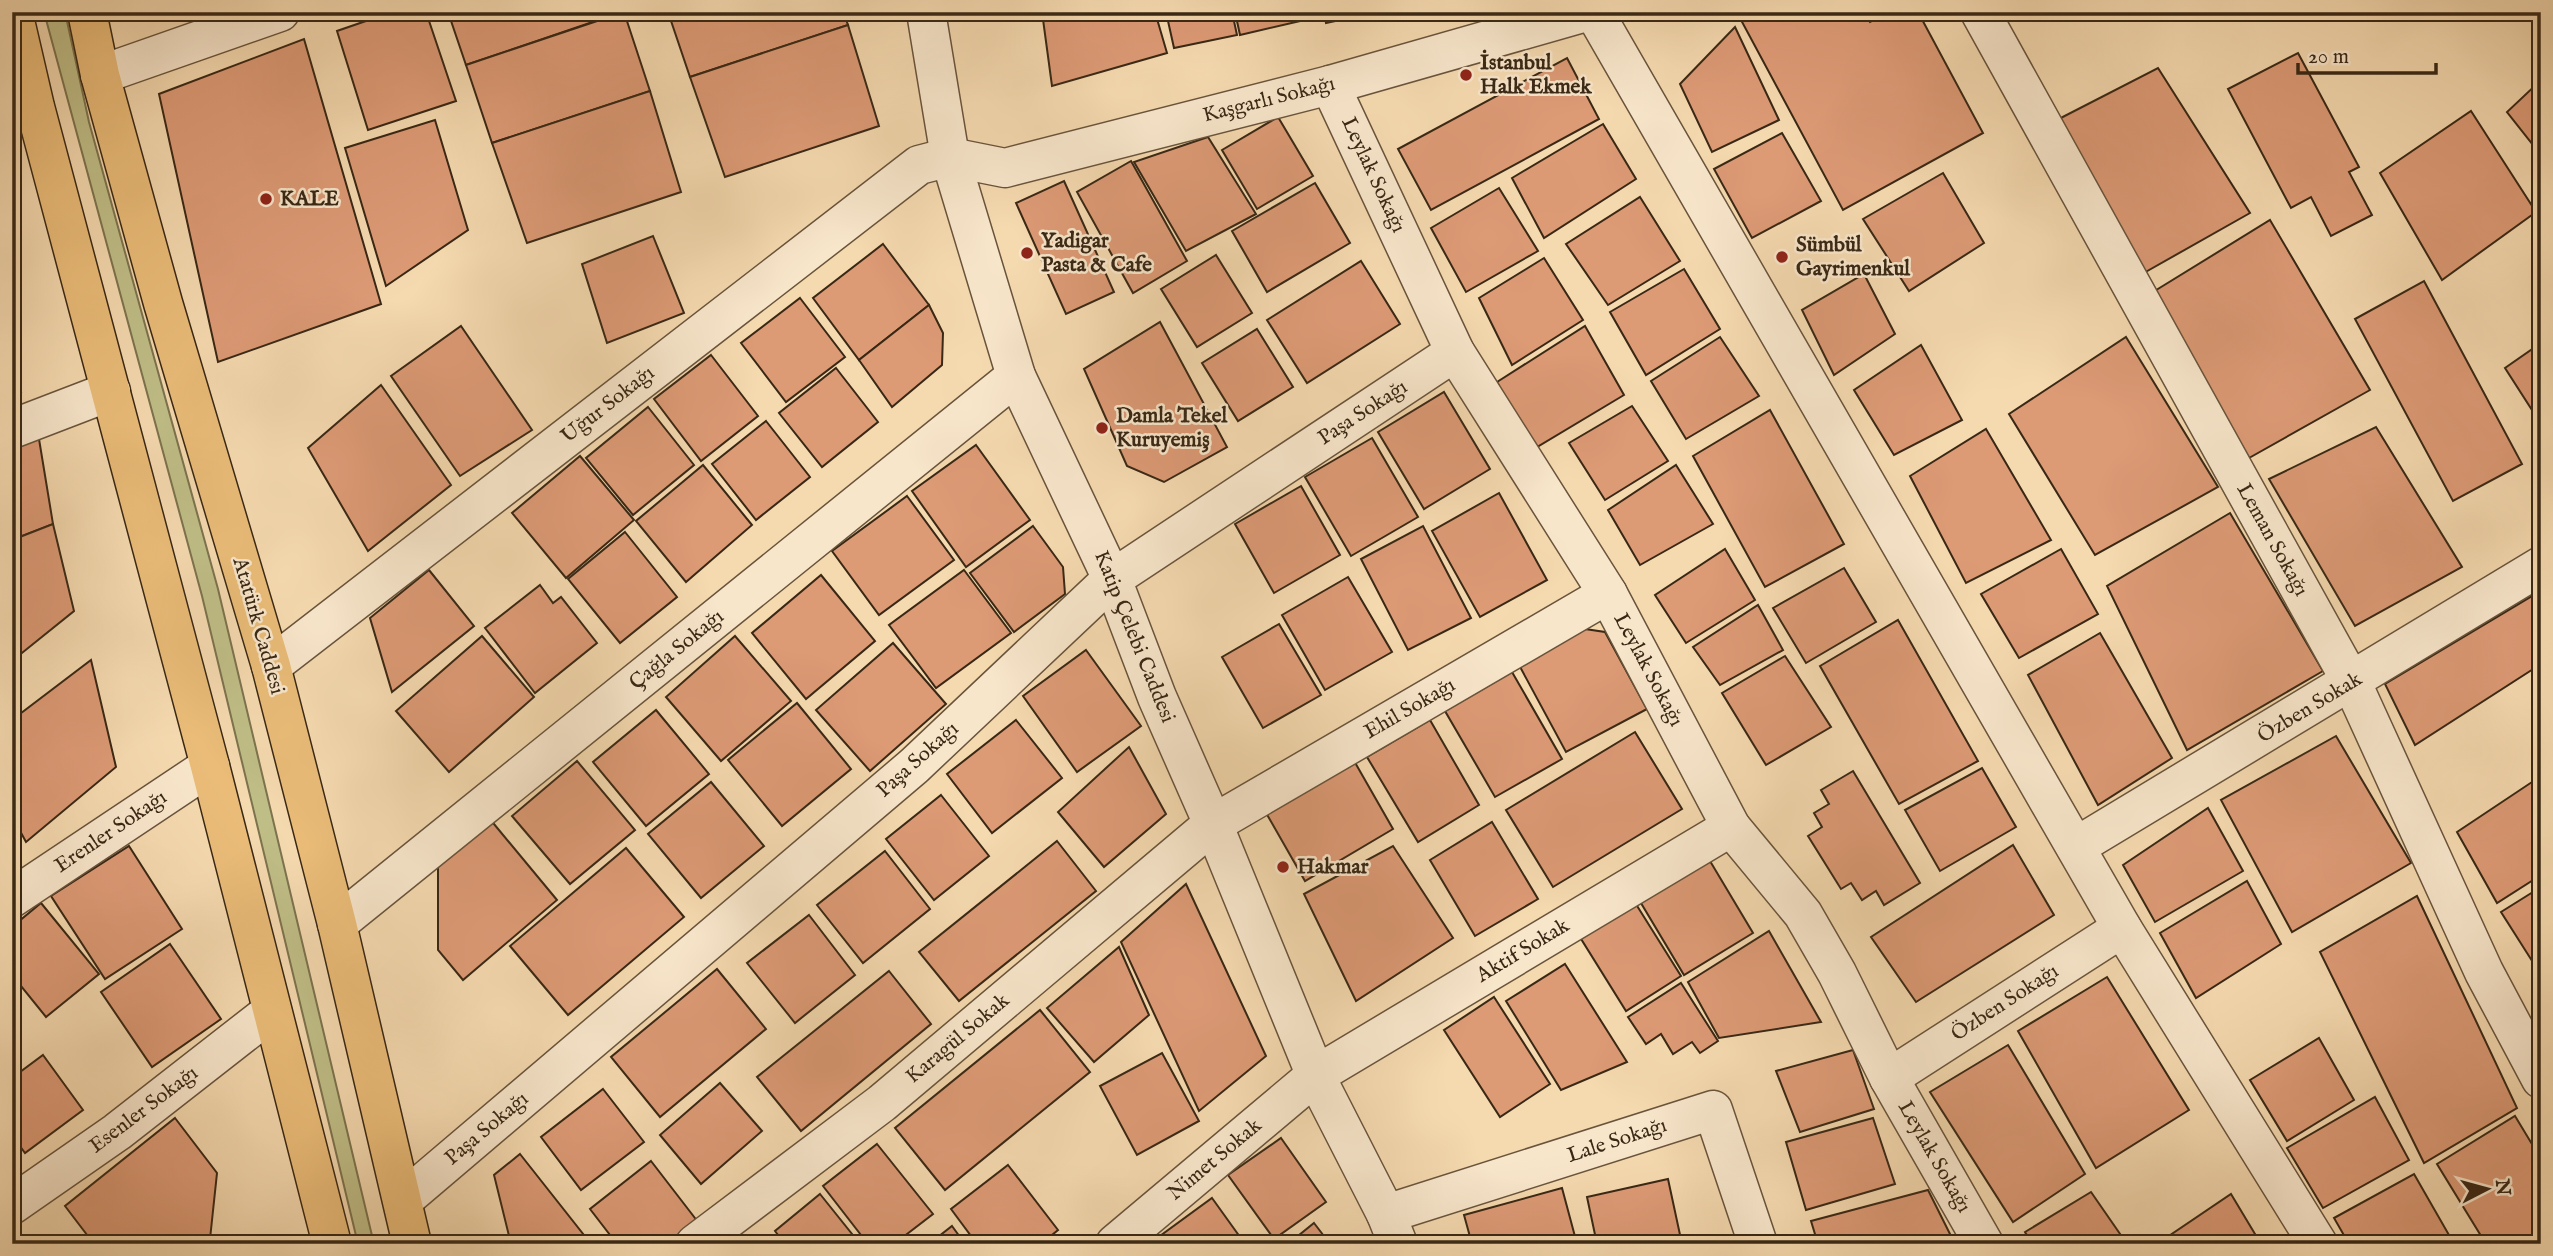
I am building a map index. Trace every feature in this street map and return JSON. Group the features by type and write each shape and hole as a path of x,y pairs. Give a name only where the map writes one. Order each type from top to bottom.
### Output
{"main road":[{"path":"13,12 24,111 111,391 332,1244"},
{"name":"Atatürk Caddesi","path":"87,12 100,75 163,303 271,666 337,924 412,1244"}],"street":[{"path":"100,75 280,12"},
{"name":"Katip Çelebi Caddesi","path":"926,12 950,157 1017,376 1112,579 1157,697 1213,824 1316,1075 1392,1229"},
{"name":"Kaşgarlı Sokağı","path":"950,157 1005,168 1331,85 1586,12"},
{"path":"1594,12 2122,928 2318,1244"},
{"name":"Leman Sokağı","path":"1980,12 2351,683 2484,972 2541,1079"},
{"name":"Leylak Sokağı","path":"1331,85 1455,352 1608,594 1731,827 1803,914 1837,973 1889,1077 1983,1244"},
{"name":"Uğur Sokağı","path":"271,666 919,165 950,157"},
{"name":"Paşa Sokağı","path":"403,1200 914,766 1112,579 1455,352"},
{"name":"Çağla Sokağı","path":"337,924 1017,376"},
{"path":"12,429 111,391"},
{"name":"Özben Sokak","path":"2077,846 2541,567"},
{"name":"Ehil Sokağı","path":"1213,824 1608,594"},
{"name":"Erenler Sokağı","path":"12,898 210,766"},
{"name":"Karagül Sokak","path":"695,1244 882,1103 1213,824"},
{"name":"Aktif Sokak","path":"1316,1075 1731,827"},
{"name":"Özben Sokağı","path":"1889,1077 2122,928"},
{"name":"Esenler Sokağı","path":"12,1205 117,1132 272,1011"},
{"name":"Nimet Sokak","path":"1115,1244 1316,1075"},
{"name":"Lale Sokağı","path":"1392,1229 1713,1110 1758,1244"}],"shaded area":[{"path":"44,12 65,12 89,122 218,589 374,1244 358,1244 202,596"}],"building":[{"path":"392,12 426,12 456,101 368,130 337,31"},
{"path":"448,12 622,12 466,65"},
{"path":"624,12 650,91 492,143 466,65"},
{"path":"668,12 843,12 848,25 690,77"},
{"path":"1042,12 1155,12 1167,53 1052,86"},
{"path":"1166,12 1232,12 1237,35 1174,48"},
{"path":"1235,12 1307,12 1309,19 1240,35"},
{"path":"1324,12 1377,12 1326,23"},
{"path":"1759,12 1809,12 1812,17 1822,12 1866,12 1870,22 1891,12 1918,12 1983,133 1843,210 1741,20"},
{"path":"848,25 879,126 725,177 690,77"},
{"path":"1735,27 1779,120 1712,152 1680,84"},
{"name":"KALE","path":"304,39 381,304 218,362 159,94"},
{"path":"2298,53 2359,167 2349,172 2372,215 2331,236 2311,197 2291,208 2228,89"},
{"path":"1567,58 1599,119 1431,210 1398,149"},
{"path":"2158,68 2250,213 2142,274 2051,123"},
{"path":"2541,80 2541,155 2507,112"},
{"path":"650,91 681,192 527,243 492,143"},
{"path":"2471,111 2536,212 2442,280 2380,173"},
{"path":"1278,117 1313,176 1257,209 1222,150"},
{"path":"435,120 468,230 386,286 345,148"},
{"path":"1603,124 1636,179 1544,238 1512,178"},
{"path":"1782,133 1821,201 1752,238 1714,169"},
{"path":"1208,137 1256,214 1186,251 1134,162"},
{"path":"1131,161 1187,261 1133,293 1077,192"},
{"path":"1943,173 1984,243 1909,291 1863,219"},
{"path":"1064,181 1114,292 1066,314 1016,203"},
{"path":"1315,183 1350,243 1267,292 1232,231"},
{"path":"1499,188 1538,251 1466,292 1431,228"},
{"path":"1640,197 1680,261 1608,305 1566,244"},
{"path":"2270,220 2370,390 2249,458 2153,292"},
{"path":"653,236 684,313 607,343 582,264"},
{"path":"883,244 929,305 859,360 813,298"},
{"path":"1216,255 1252,313 1197,347 1161,289"},
{"path":"1544,258 1583,320 1512,365 1479,298"},
{"path":"1361,261 1400,324 1307,383 1267,320"},
{"path":"1684,269 1720,329 1646,375 1610,312"},
{"path":"1864,274 1895,334 1834,375 1802,310"},
{"path":"2424,281 2522,464 2453,501 2355,319"},
{"path":"800,298 845,357 786,402 741,343"},
{"path":"929,305 943,333 942,365 892,407 859,360"},
{"path":"1160,322 1227,447 1164,482 1127,466 1084,369"},
{"path":"461,326 532,430 460,476 391,376"},
{"path":"1585,326 1624,395 1532,450 1497,382"},
{"path":"1257,329 1293,387 1238,421 1202,363"},
{"path":"1720,337 1759,396 1686,439 1651,381"},
{"path":"2126,337 2218,487 2095,555 2009,414"},
{"path":"2541,343 2541,424 2505,368"},
{"path":"1921,345 1962,420 1894,455 1854,390"},
{"path":"711,355 758,416 701,461 654,399"},
{"path":"12,361 21,392 12,395"},
{"path":"836,368 878,422 822,467 779,413"},
{"path":"381,385 451,485 368,551 308,448"},
{"path":"1444,392 1490,469 1424,509 1378,432"},
{"path":"1632,406 1668,461 1605,500 1569,443"},
{"path":"648,407 694,465 633,515 586,458"},
{"path":"1770,410 1844,544 1765,587 1693,456"},
{"path":"766,421 810,477 756,520 712,464"},
{"path":"2376,427 2462,567 2355,626 2269,479"},
{"path":"1986,429 2051,540 1966,583 1910,476"},
{"path":"1372,438 1418,517 1351,556 1305,477"},
{"path":"39,439 53,524 12,540 12,448"},
{"path":"976,445 1030,520 966,567 912,491"},
{"path":"580,456 634,520 566,578 512,513"},
{"path":"703,465 752,525 686,582 636,521"},
{"path":"1676,465 1713,524 1640,565 1608,510"},
{"path":"1301,486 1340,555 1274,593 1235,524"},
{"path":"1499,493 1547,580 1480,617 1432,531"},
{"path":"907,496 954,560 879,615 832,551"},
{"path":"2230,513 2323,671 2187,750 2107,586"},
{"path":"53,524 74,611 12,661 12,540"},
{"path":"1033,526 1063,567 1065,594 1014,632 970,573"},
{"path":"1423,526 1471,618 1408,650 1361,559"},
{"path":"625,532 677,597 620,643 568,579"},
{"path":"1725,549 1755,600 1686,643 1655,595"},
{"path":"2061,549 2098,614 2019,658 1981,594"},
{"path":"1844,568 1876,622 1806,663 1773,608"},
{"path":"429,570 474,626 392,692 370,618"},
{"path":"964,570 1011,633 936,688 889,625"},
{"path":"821,575 875,641 806,699 752,633"},
{"path":"1348,577 1392,652 1325,690 1282,615"},
{"path":"540,585 553,603 561,597 597,643 535,693 485,628"},
{"path":"2534,595 2541,607 2541,664 2415,745 2385,684"},
{"path":"1758,605 1783,650 1720,685 1693,647"},
{"path":"1898,620 1978,761 1899,804 1820,666"},
{"path":"1279,624 1321,695 1263,728 1222,657"},
{"path":"1585,629 1605,632 1647,709 1566,752 1519,665"},
{"path":"2100,633 2172,758 2098,805 2028,675"},
{"path":"482,636 534,697 449,772 396,711"},
{"path":"735,636 791,701 721,761 666,697"},
{"path":"893,643 946,704 870,771 816,710"},
{"path":"1086,650 1141,726 1077,772 1023,696"},
{"path":"1785,656 1831,727 1766,765 1722,693"},
{"path":"91,660 116,767 26,842 12,816 12,720"},
{"path":"1512,672 1562,759 1495,797 1445,711"},
{"path":"797,703 851,769 782,826 728,760"},
{"path":"656,710 709,774 646,826 593,762"},
{"path":"1016,720 1062,778 992,833 947,774"},
{"path":"1430,720 1479,805 1418,842 1367,757"},
{"path":"1635,732 1682,809 1553,887 1506,810"},
{"path":"2336,736 2411,863 2292,932 2221,800"},
{"path":"1129,747 1166,814 1104,867 1058,812"},
{"path":"1353,759 1393,829 1305,881 1265,811"},
{"path":"577,761 635,830 570,884 512,816"},
{"path":"1982,768 2016,827 1940,871 1905,810"},
{"path":"1853,771 1920,883 1884,905 1876,891 1862,900 1851,883 1841,889 1808,836 1822,827 1814,813 1829,804 1821,790"},
{"path":"2541,776 2541,875 2497,903 2457,832"},
{"path":"711,782 764,846 701,898 648,834"},
{"path":"941,795 989,856 934,900 886,839"},
{"path":"2208,808 2243,871 2155,922 2123,865"},
{"path":"489,818 557,900 463,980 438,950 438,861"},
{"path":"1492,822 1538,899 1475,936 1430,860"},
{"path":"1057,841 1096,891 959,1001 919,952"},
{"path":"2013,845 2054,915 1916,1002 1871,937"},
{"path":"129,846 182,929 105,979 51,896"},
{"path":"1393,846 1453,938 1356,1001 1304,894"},
{"path":"626,848 684,917 568,1015 510,946"},
{"path":"885,851 930,909 863,963 817,905"},
{"path":"1707,856 1753,933 1684,975 1638,898"},
{"path":"2247,881 2281,944 2196,998 2160,933"},
{"path":"1186,884 1266,1056 1199,1111 1121,942"},
{"path":"2541,887 2541,960 2534,964 2501,912"},
{"path":"2417,896 2517,1108 2424,1163 2320,952"},
{"path":"1634,901 1681,976 1626,1011 1578,934"},
{"path":"41,903 99,974 46,1017 12,975 12,927"},
{"path":"809,915 855,975 795,1023 747,963"},
{"path":"1769,931 1821,1022 1719,1038 1688,982"},
{"path":"170,944 221,1019 152,1067 101,992"},
{"path":"1119,947 1149,1015 1094,1062 1047,1008"},
{"path":"1565,964 1627,1062 1561,1090 1506,1001"},
{"path":"717,969 766,1029 660,1117 611,1057"},
{"path":"889,971 931,1024 801,1131 757,1077"},
{"path":"2107,977 2189,1110 2096,1168 2018,1031"},
{"path":"1681,983 1718,1041 1700,1053 1692,1042 1673,1054 1661,1034 1646,1044 1628,1017"},
{"path":"1494,997 1550,1084 1500,1117 1444,1030"},
{"path":"1040,1010 1090,1072 945,1190 895,1128"},
{"path":"2319,1038 2354,1100 2287,1141 2250,1080"},
{"path":"2008,1045 2085,1174 2013,1222 1930,1092"},
{"path":"1853,1050 1874,1109 1800,1132 1776,1071"},
{"path":"1162,1053 1199,1121 1137,1155 1100,1086"},
{"path":"43,1055 83,1110 25,1153 12,1135 12,1078"},
{"path":"720,1083 762,1131 701,1184 660,1135"},
{"path":"603,1089 644,1142 581,1190 541,1137"},
{"path":"2375,1097 2409,1160 2323,1208 2287,1148"},
{"path":"2515,1116 2541,1159 2541,1244 2486,1244 2437,1164"},
{"path":"175,1118 217,1173 210,1239 204,1244 94,1244 65,1206"},
{"path":"1873,1118 1895,1184 1806,1210 1786,1142"},
{"path":"1281,1138 1326,1202 1274,1239 1228,1175"},
{"path":"877,1144 933,1214 894,1244 868,1244 823,1186"},
{"path":"520,1154 591,1244 511,1244 494,1175"},
{"path":"651,1161 698,1222 670,1244 617,1244 590,1209"},
{"path":"1008,1165 1058,1230 1041,1244 977,1244 951,1209"},
{"path":"2414,1174 2453,1242 2349,1244 2334,1218"},
{"path":"1668,1179 1682,1244 1597,1244 1587,1197"},
{"path":"1562,1188 1577,1244 1472,1244 1464,1215"},
{"path":"1928,1190 1955,1244 1818,1244 1811,1221"},
{"path":"2091,1192 2127,1244 2032,1244 2025,1232"},
{"path":"820,1194 860,1244 785,1244 775,1231"},
{"path":"2231,1194 2261,1244 2157,1244"},
{"path":"1212,1198 1245,1244 1149,1244"},
{"path":"1314,1223 1330,1244 1288,1244"},
{"path":"952,1226 965,1244 929,1244"}],"place":[{"name":"İstanbul Halk Ekmek","path":"1466,75"},
{"name":"KALE","path":"266,199"},
{"name":"Yadigar Pasta & Cafe","path":"1027,253"},
{"name":"Sümbül Gayrimenkul","path":"1782,257"},
{"name":"Damla Tekel Kuruyemiş","path":"1102,428"},
{"name":"Hakmar","path":"1283,867"}]}
